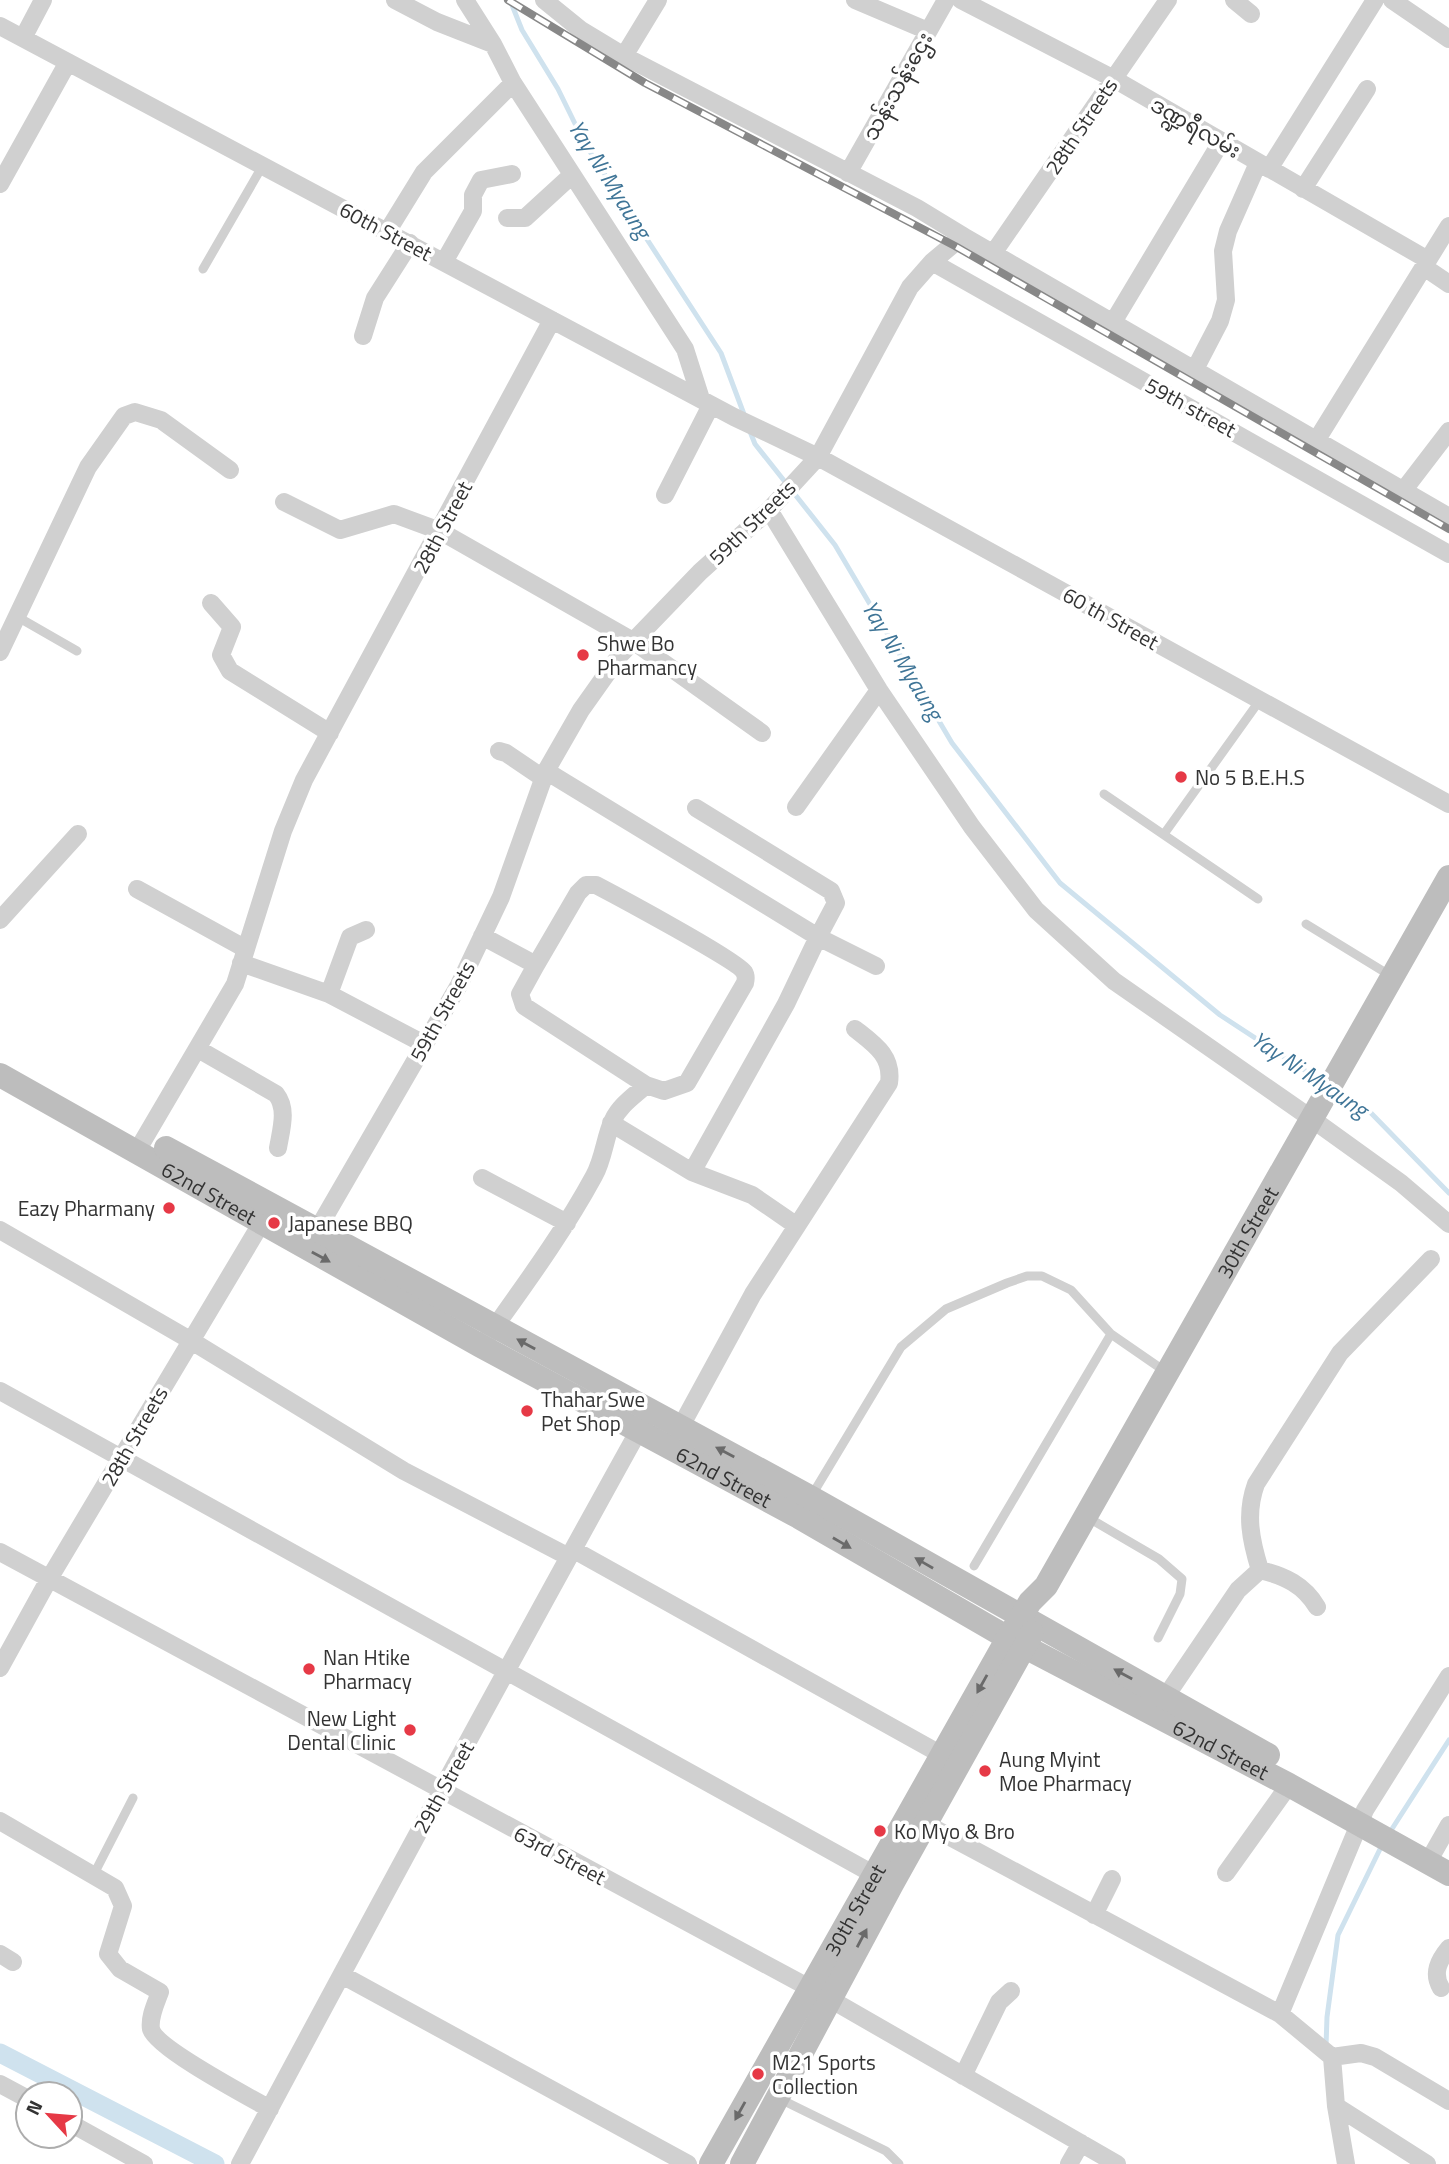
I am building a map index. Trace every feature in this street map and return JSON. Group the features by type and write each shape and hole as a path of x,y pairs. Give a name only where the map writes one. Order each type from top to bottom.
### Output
{"main road":[{"name":"30th Street","path":"711,2164 926,1824 1046,1586 1449,877"},
{"name":"62nd Street","path":"0,1059 266,1215 804,1507 1022,1632 1440,1860"},
{"name":"62nd Street","path":"0,1075 141,1144"},
{"name":"62nd Street","path":"266,1215 316,1232 488,1336"},
{"name":"62nd Street","path":"644,1422 680,1428 804,1507"},
{"name":"30th Street","path":"743,2164 778,2098 820,1993 873,1874 943,1755 1022,1632"},
{"name":"62nd Street","path":"1160,1706 1289,1785 1375,1825"}],"street":[{"path":"23,38 43,0"},
{"path":"395,0 437,22 494,44"},
{"path":"466,0 494,44 513,83 685,349 706,402 665,495"},
{"path":"624,56 658,0"},
{"path":"855,0 928,31"},
{"name":"သန်းသန်းဌေး","path":"848,173 946,0"},
{"name":"ဒဏ္ဍရီလမ်း","path":"961,0 1114,79 1264,166 1426,264 1449,284"},
{"name":"28th Streets","path":"993,252 1168,0"},
{"path":"1234,0 1251,14"},
{"path":"1194,371 1220,321 1226,300 1223,251 1228,231 1264,166 1375,0"},
{"path":"1392,0 1449,39"},
{"path":"549,2 624,56 993,252 1112,324 1449,517"},
{"name":"60th Street","path":"0,26 734,417 773,434"},
{"path":"0,184 68,62"},
{"path":"387,232 424,173 513,83"},
{"path":"1303,189 1367,89"},
{"path":"1112,324 1221,142"},
{"path":"444,262 473,211 473,195 481,180 512,174"},
{"path":"507,219 525,218 572,175"},
{"path":"1316,441 1449,226"},
{"name":"59th Streets","path":"316,1232 459,985 500,897 544,775 581,709 633,641 700,572 769,510 818,457 910,287 932,262 963,236"},
{"path":"363,336 374,298 410,243"},
{"name":"59th street","path":"932,262 1449,554"},
{"name":"28th Street","path":"141,1144 226,1001 244,956 295,801 552,320"},
{"path":"0,652 88,467 124,416 135,412 161,420 230,470"},
{"path":"1403,491 1449,431"},
{"name":"60 th Street","path":"773,434 1449,804"},
{"path":"284,502 340,530 394,514 440,531 633,641 762,733"},
{"path":"769,510 879,690 972,827 1036,910 1114,981 1314,1114 1449,1224"},
{"path":"211,603 232,627 221,654 230,671 330,733"},
{"path":"796,807 879,690"},
{"path":"499,751 506,752 818,937 876,966"},
{"path":"692,1172 786,1004 836,903 831,891 696,808"},
{"path":"0,920 78,834"},
{"path":"586,885 596,885 743,970 746,983 687,1083 664,1091 646,1085 524,1006 520,995 578,894 586,885"},
{"path":"137,889 244,956 329,994 424,1044"},
{"path":"329,994 350,937 366,930"},
{"path":"482,936 536,965"},
{"path":"680,1428 752,1294 888,1083 891,1069 886,1057 855,1029"},
{"path":"198,1048 276,1094 283,1109 278,1148"},
{"path":"488,1336 567,1223 596,1173 607,1145 611,1123 621,1107 646,1085"},
{"path":"611,1123 692,1172 752,1195 797,1226"},
{"path":"482,1178 567,1223"},
{"name":"28th Streets","path":"1,1664 266,1215"},
{"path":"0,1230 190,1340 404,1471 572,1553 943,1755"},
{"path":"1260,1570 1250,1530 1251,1499 1256,1485 1340,1353 1431,1259"},
{"path":"0,1391 873,1874"},
{"name":"29th Street","path":"240,2164 439,1790 508,1673 644,1422"},
{"name":"63rd Street","path":"0,1552 820,1993 1116,2164"},
{"path":"1260,1570 1279,1575 1301,1587 1317,1607"},
{"path":"1160,1706 1238,1590 1260,1570"},
{"path":"1280,2014 1449,1676"},
{"path":"1226,1873 1289,1785"},
{"path":"0,1821 115,1888 122,1898 121,1915 107,1947 113,1964 160,1992 151,2019 152,2032 160,2041 198,2067 270,2109"},
{"path":"926,1824 1280,2014 1300,2030 1330,2056 1346,2164"},
{"path":"1440,1860 1449,1825"},
{"path":"1094,1915 1112,1879"},
{"path":"1442,1976 1449,1948"},
{"path":"342,1975 688,2164"},
{"path":"963,2076 999,2002 1011,1992"},
{"path":"1330,2056 1361,2053 1375,2057 1449,2101"},
{"path":"1336,2106 1427,2164"},
{"path":"84,2131 144,2164"},
{"path":"1069,2164 1081,2143"}],"lane":[{"path":"203,269 263,165"},
{"path":"16,617 77,651"},
{"path":"1164,834 1261,700"},
{"path":"1104,794 1258,899"},
{"path":"1306,924 1392,976"},
{"path":"804,1507 901,1347 946,1309 1007,1283 1027,1276 1042,1276 1071,1290 1111,1334 1167,1373"},
{"path":"974,1566 1111,1334"},
{"path":"1086,1517 1158,1559 1182,1579 1180,1594 1158,1638"},
{"path":"94,1874 133,1798"},
{"path":"778,2098 886,2151 899,2164"}],"waterway":[{"name":"Yay Ni Myaung","path":"510,0 522,30 558,89 585,144 721,353 745,417"},
{"name":"Yay Ni Myaung","path":"749,429 755,444 835,545 952,743 1060,883 1220,1015 1324,1083"},
{"name":"Yay Ni Myaung","path":"1335,1090 1371,1113 1449,1193"},
{"name":"Yay Ni Myaung","path":"1390,1832 1449,1740"},
{"name":"Yay Ni Myaung","path":"1326,2046 1327,2017 1338,1935 1383,1843"},
{"path":"0,2053 215,2164"}],"railway":[{"path":"508,0 645,83 955,246 1449,529"}],"place":[{"name":"Shwe Bo Pharmancy","path":"583,655"},
{"name":"No 5 B.E.H.S","path":"1181,777"},
{"name":"Eazy Pharmany","path":"169,1208"},
{"name":"Japanese BBQ","path":"274,1223"},
{"name":"Thahar Swe Pet Shop","path":"527,1411"},
{"name":"Nan Htike Pharmacy","path":"309,1669"},
{"name":"New Light Dental Clinic","path":"410,1730"},
{"name":"Aung Myint Moe Pharmacy","path":"985,1771"},
{"name":"Ko Myo & Bro","path":"880,1831"},
{"name":"M21 Sports Collection","path":"758,2074"}]}
